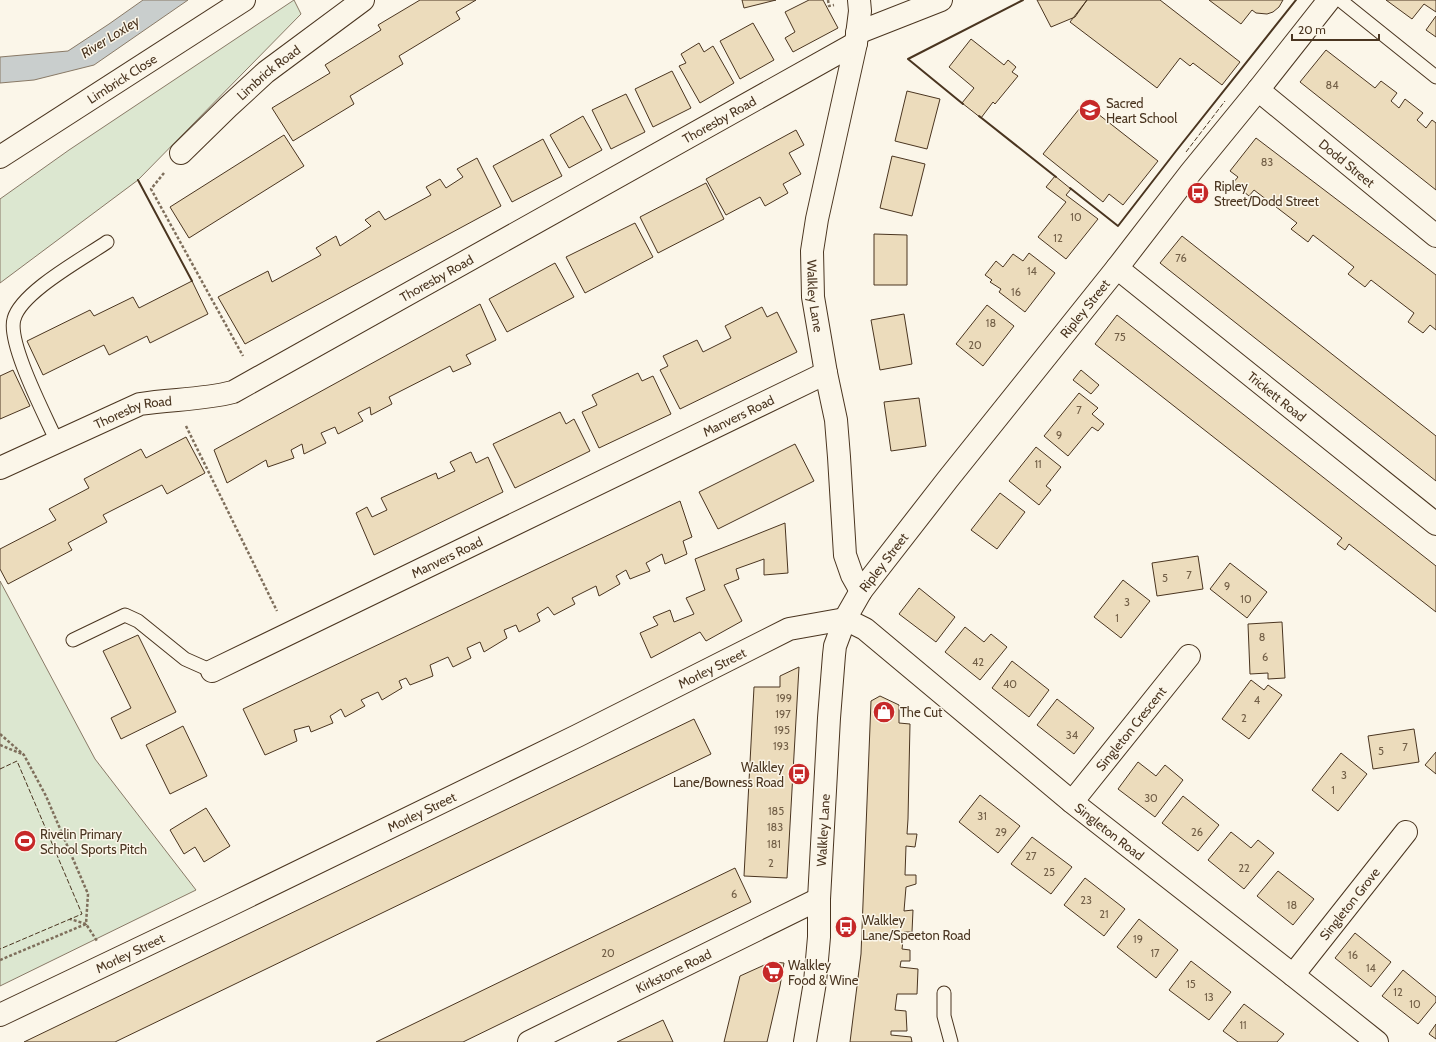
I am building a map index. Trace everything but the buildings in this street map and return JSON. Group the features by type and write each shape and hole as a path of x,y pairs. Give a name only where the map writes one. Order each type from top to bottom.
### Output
{"street":[{"name":"Limbrick Close","path":"0,157 244,0"},
{"name":"Limbrick Road","path":"181,153 266,72 364,0"},
{"name":"Walkley Lane","path":"859,0 860,11 857,38 817,219 812,251 813,297 836,420 845,555 852,575 861,591"},
{"name":"Thoresby Road","path":"0,468 140,404 217,396 233,392 857,38 941,0"},
{"name":"Ripley Street","path":"845,619 861,591 948,479 1329,0"},
{"name":"Dodd Street","path":"1258,90 1436,236"},
{"name":"Trickett Road","path":"1117,268 1436,524"},
{"name":"Manvers Road","path":"212,671 826,373"},
{"name":"Walkley Lane","path":"805,1042 815,982 819,937 819,899 834,655 835,646 845,619"},
{"name":"Singleton Road","path":"845,619 865,628 1072,802 1377,1042"},
{"name":"Morley Street","path":"0,1015 563,743 789,628 845,619"},
{"name":"Singleton Crescent","path":"1072,802 1189,656"},
{"name":"Singleton Grove","path":"1293,975 1406,832"},
{"name":"Kirkstone Road","path":"529,1042 819,899"}],"lane":[{"path":"1340,0 1436,77"},
{"path":"57,442 21,360 14,335 14,319 21,305 42,285 108,242"},
{"name":"Manvers Road","path":"73,640 124,616 138,621 186,660 212,671"},
{"path":"944,993 944,1016 952,1042"}],"path":[{"path":"151,189 256,379"},
{"path":"174,400 288,634"},
{"path":"0,734 24,755 46,796 88,894 86,924 110,962"},
{"path":"0,745 24,755"},
{"path":"70,919 86,924"},
{"path":"0,960 86,924"}],"green space":[{"path":"294,0 301,14 138,180 0,283 0,199 69,150"},
{"path":"0,581 95,759 196,890 0,986"}],"water":[{"name":"River Loxley","path":"143,0 188,0 94,65 34,80 0,83 0,57 68,51"}],"fence":[{"path":"1186,152 1225,101"},
{"path":"0,769 17,761 82,914 0,949"}],"wall":[{"path":"963,104 908,59 1023,0"},
{"path":"1070,188 1118,226 1296,0"},
{"path":"979,116 1056,177"},
{"path":"138,180 192,281"}],"place":[{"name":"Sacred Heart School","path":"1090,110"},
{"name":"Ripley Street/Dodd Street","path":"1198,193"},
{"name":"The Cut","path":"884,712"},
{"name":"Walkley Lane/Bowness Road","path":"799,774"},
{"name":"Rivelin Primary School Sports Pitch","path":"25,841"},
{"name":"Walkley Lane/Speeton Road","path":"846,927"},
{"name":"Walkley Food & Wine","path":"773,972"}]}
